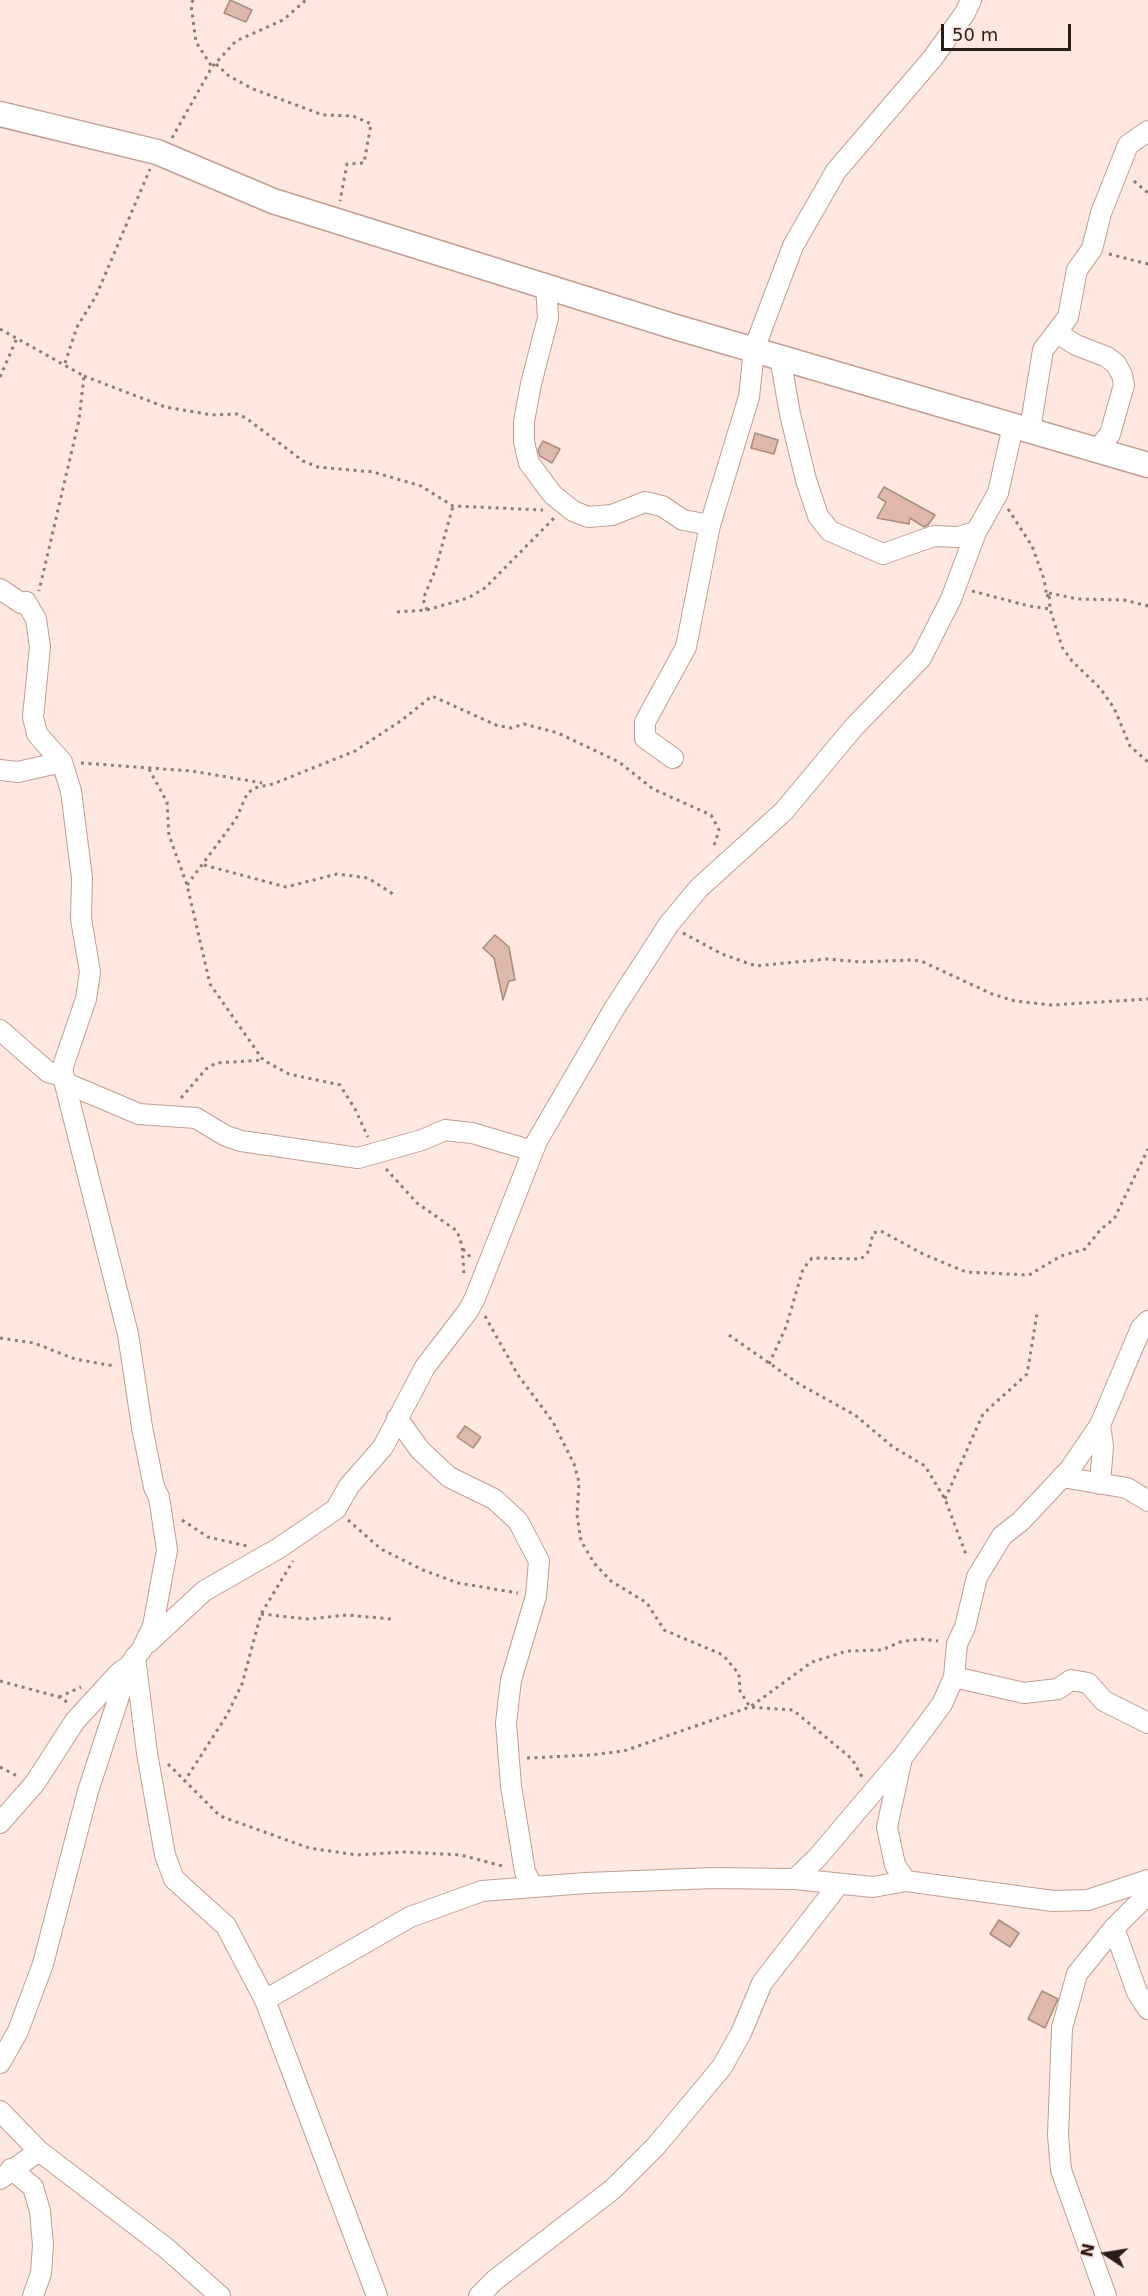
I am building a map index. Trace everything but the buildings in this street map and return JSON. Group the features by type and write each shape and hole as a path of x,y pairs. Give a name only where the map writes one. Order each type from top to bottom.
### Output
{"street":[{"path":"673,758 645,738 645,722 686,647 710,525 749,397 754,350 793,246 836,171 932,59 965,13 970,0"},
{"path":"0,114 157,152 273,201 754,350 1148,465"},
{"path":"0,1823 35,1783 75,1721 119,1672 204,1591 287,1552 336,1509 349,1486 383,1447 425,1367 475,1298 532,1151 614,1009 669,924 699,888 784,811 854,727 921,658 938,629 976,532 998,493 1022,428 1041,356 1047,343 1068,317 1080,264 1092,249 1101,213 1128,145 1148,131"},
{"path":"546,286 548,318 531,384 524,442 529,463 553,495 567,507 588,517 598,518 648,502 662,506 683,520 710,525"},
{"path":"1057,333 1076,345 1107,357 1116,364 1122,375 1124,385 1110,434 1096,451"},
{"path":"780,357 790,414 806,480 819,516 830,531 883,554 934,536 958,537 976,532"},
{"path":"0,589 21,603 26,603 38,624 40,647 32,709 35,729 62,762 73,803 82,878 81,919 90,972 86,999 66,1054 63,1076 103,1228 136,1370 142,1427 154,1487 159,1497 167,1550 153,1626 136,1657 88,1791 44,1964 18,2031 0,2063"},
{"path":"0,770 18,772 62,762"},
{"path":"0,1030 48,1072 63,1076 68,1084 139,1114 196,1118 226,1136 241,1141 358,1158 445,1130 472,1133 532,1151"},
{"path":"795,1879 817,1858 902,1758 942,1704 954,1677 957,1644 965,1627 977,1577 1002,1536 1021,1521 1062,1477 1100,1425 1141,1328 1148,1320"},
{"path":"397,1418 420,1450 449,1477 494,1499 518,1521 539,1561 536,1596 523,1647 511,1680 506,1723 507,1758 529,1880"},
{"path":"1100,1425 1103,1446 1100,1484"},
{"path":"1062,1477 1127,1488 1148,1502"},
{"path":"136,1657 145,1737 165,1855 174,1879 226,1926 265,2000 377,2296"},
{"path":"954,1677 1024,1693 1058,1689 1071,1680 1088,1683 1104,1701 1148,1723"},
{"path":"902,1758 887,1827 887,1839 896,1865 906,1881"},
{"path":"265,2000 410,1917 482,1891 529,1880 795,1879 873,1887 906,1881 1053,1901 1088,1900 1148,1880"},
{"path":"479,2296 495,2280 613,2189 656,2146 722,2067 741,2033 762,1983 839,1884"},
{"path":"1106,2296 1061,2170 1058,2135 1062,2028 1077,1974 1114,1928 1148,1894"},
{"path":"1114,1928 1137,1992 1148,2009"},
{"path":"0,2111 39,2151 166,2248 220,2296"},
{"path":"33,2296 41,2273 43,2245 40,2211 33,2187 6,2174 39,2151"}],"path":[{"path":"191,0 196,42 212,68"},
{"path":"65,363 77,327 96,296 157,152 170,144 212,68 236,40 283,20 306,0"},
{"path":"216,64 229,76 253,89 323,115 352,116 371,124 364,164 351,162 347,164 336,215 333,219"},
{"path":"1092,249 1148,264"},
{"path":"0,329 65,363 84,376 165,407 212,415 237,414 246,418 303,461 318,467 382,474 421,486 453,506 535,510 567,507"},
{"path":"0,377 17,338"},
{"path":"26,603 37,595 47,563 79,420 84,376"},
{"path":"998,493 1032,546 1044,579 1047,597 1049,593"},
{"path":"428,610 423,599 435,570 453,506"},
{"path":"398,612 428,610 468,598 485,588 567,507"},
{"path":"956,587 1029,606 1050,609"},
{"path":"1049,593 1078,599 1124,600 1148,606"},
{"path":"1049,593 1050,609 1062,646 1072,661 1100,688 1114,708 1130,746 1148,762"},
{"path":"187,885 236,819 247,794 262,784 273,784 355,751 402,720 432,696 496,725 511,728 524,724 558,733 619,762 653,789 711,815 719,830 712,851"},
{"path":"62,762 192,771 273,784"},
{"path":"149,769 167,802 169,835 187,885 206,974 225,1010 263,1060 289,1074 340,1085 385,1168 417,1203 457,1231 467,1286 518,1375 553,1422 574,1464 579,1482 577,1515 581,1541 594,1563 611,1581 646,1603 664,1630 723,1655 739,1674 740,1691 750,1707"},
{"path":"204,865 286,887 337,873 368,878 393,894"},
{"path":"669,924 722,954 756,966 827,959 861,962 911,960 921,961 992,994 1015,1001 1051,1005 1148,999"},
{"path":"155,1116 175,1104 206,1069 216,1063 263,1060"},
{"path":"769,1364 786,1327 803,1269 812,1258 861,1259 868,1251 873,1233 877,1231 966,1272 1029,1275 1061,1256 1085,1249 1114,1219 1148,1149"},
{"path":"945,1499 983,1414 1027,1374 1038,1314"},
{"path":"729,1335 769,1364 855,1415 893,1447 925,1466 945,1499 977,1577"},
{"path":"0,1338 34,1343 75,1359 136,1370"},
{"path":"159,1497 177,1516 208,1537 287,1552 261,1614 242,1684 210,1745 184,1782"},
{"path":"336,1509 381,1549 423,1570 481,1588 536,1596"},
{"path":"261,1614 308,1618 347,1615 392,1619"},
{"path":"507,1758 590,1755 624,1750 750,1707 812,1662 847,1651 882,1650 900,1642 920,1639 957,1644"},
{"path":"0,1681 59,1697 73,1708 75,1721"},
{"path":"750,1707 793,1710 807,1720 859,1767 867,1797"},
{"path":"145,1737 184,1782 220,1816 309,1848 357,1855 404,1852 461,1855 529,1880"}]}
